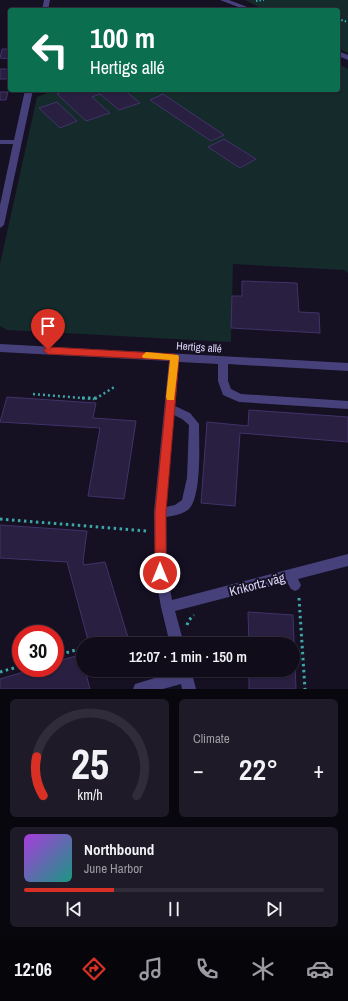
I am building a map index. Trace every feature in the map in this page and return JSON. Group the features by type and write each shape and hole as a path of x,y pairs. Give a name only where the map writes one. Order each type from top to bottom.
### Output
{"street":[{"path":"223,0 246,8"},
{"path":"0,225 29,92"},
{"path":"0,142 17,142"},
{"name":"Hertigs allé","path":"0,348 348,367"},
{"path":"174,357 160,512 160,573 167,608 175,637"},
{"path":"223,361 222,381 227,392 239,398 348,405"},
{"path":"160,512 172,512 187,503 192,486 194,424 183,413 176,410 169,410"},
{"name":"Krikortz väg","path":"167,608 292,580 348,560"},
{"path":"140,689 186,678"}],"path":[{"path":"33,394 96,399 116,386"},
{"path":"0,519 148,531"},
{"path":"148,525 148,538"},
{"path":"292,580 300,602 305,689"},
{"path":"64,653 76,650"},
{"path":"0,672 12,669"}],"green space":[{"path":"245,0 348,0 348,53 340,49 340,8 261,8"},
{"path":"340,65 348,69 348,273 344,270 233,264 231,342 7,330 0,326 0,264 37,97 50,92 340,92"}],"building":[{"path":"2,49 8,49 8,59 0,58"},
{"path":"0,69 8,69 8,79 0,79"},
{"path":"0,92 8,92 6,100 0,100"},
{"path":"62,92 126,92 140,103 119,110 100,94 92,97 110,113 86,121 57,94"},
{"path":"163,94 224,135 211,141 150,100"},
{"path":"57,102 77,121 60,128 39,108"},
{"path":"224,139 256,159 240,168 208,147"},
{"path":"242,281 297,283 299,312 319,313 320,333 231,328 232,296 242,296"},
{"path":"7,397 96,403 93,418 136,421 124,499 88,496 100,428 0,422"},
{"path":"249,410 348,417 348,442 240,433 235,506 201,503 207,422 248,426"},
{"path":"0,525 87,531 83,561 84,565 105,562 128,637 87,637 67,562 0,558"},
{"path":"248,612 293,615 294,637 249,637"},
{"path":"76,656 76,677 87,677 90,689 0,689 0,679 12,675 12,677 64,677 64,659"},
{"path":"249,677 296,677 296,689 249,689"}],"slow traffic":[{"path":"146,356 174,357 171,397"}],"route":[{"path":"48,350 174,357 160,512 160,573"}]}
